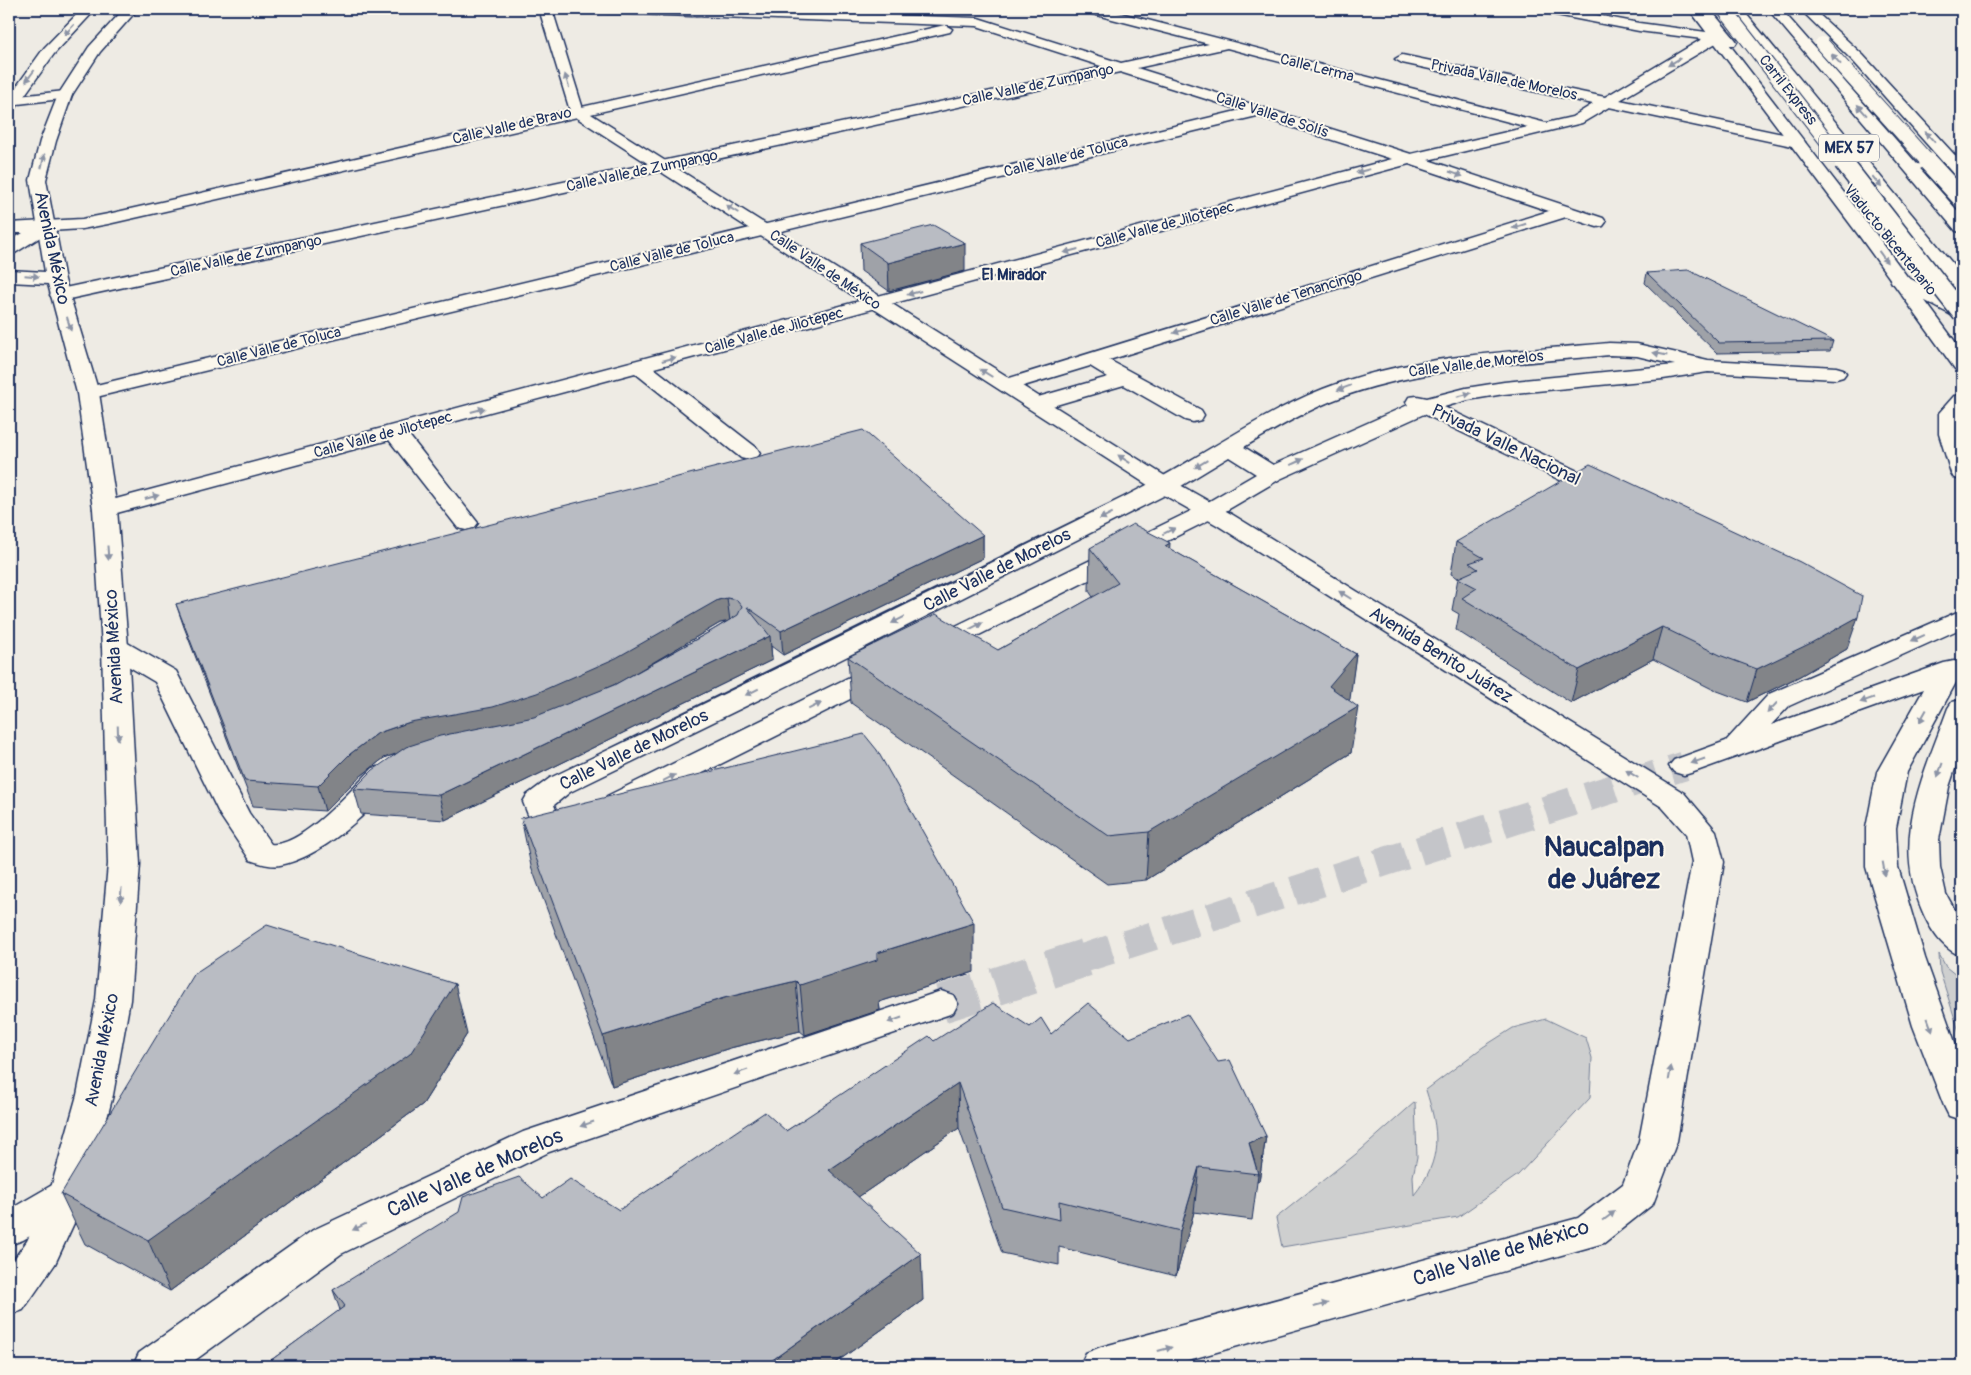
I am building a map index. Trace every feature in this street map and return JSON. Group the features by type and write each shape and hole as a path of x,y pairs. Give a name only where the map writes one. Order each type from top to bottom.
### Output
{"main road":[{"path":"10,103 49,51 89,9"},
{"name":"Avenida México","path":"9,1298 41,1252 68,1195 95,1095 113,1000 124,864 115,647 105,509 88,393 58,288 38,180 48,141 65,95 94,50 131,9"},
{"path":"545,9 576,111"},
{"name":"Calle Valle de Solís","path":"607,9 723,10 978,22 1410,159 1597,222"},
{"path":"907,9 932,19"},
{"path":"966,9 978,22"},
{"name":"Calle Lerma","path":"1090,9 1544,126"},
{"path":"1546,9 1639,26 1716,37"},
{"name":"Carril Express","path":"1724,9 1962,313"},
{"name":"MEX 57","path":"1735,9 1962,287"},
{"name":"MEX 57","path":"1774,9 1962,227"},
{"path":"1791,9 1962,200"},
{"path":"1806,9 1858,58 1962,173"},
{"path":"1639,26 1700,12 1716,37 1797,142 1962,365"},
{"name":"Viaducto Bicentenario","path":"1700,12 1905,256 1962,333"},
{"name":"Calle Valle de Bravo","path":"9,228 108,220 576,111 978,22"},
{"name":"Calle Valle de Jilotepec","path":"105,509 876,304 1410,159 1544,126 1577,120 1716,37"},
{"name":"Calle Valle de Zumpango","path":"58,288 664,166 1224,45"},
{"name":"Privada Valle de Morelos","path":"1402,59 1607,102"},
{"path":"10,103 65,95"},
{"path":"1607,102 1797,142"},
{"name":"Calle Valle de Toluca","path":"88,393 1257,110"},
{"name":"Calle Valle de México","path":"576,111 765,229 876,304 1039,404 1165,486"},
{"path":"1907,162 1962,182"},
{"name":"Calle Valle de Tenancingo","path":"1006,385 1565,212"},
{"path":"9,249 45,226"},
{"path":"9,276 35,276 58,288"},
{"path":"1899,279 1962,313"},
{"name":"Calle Valle de Morelos","path":"1708,366 1662,373 1504,388 1466,394 1424,406 1388,420 1272,474 1209,511 599,812 565,821 543,818 538,802 560,785 822,658 1165,486 1228,448 1330,394 1377,379 1442,365 1609,349 1637,350 1708,366 1836,373"},
{"path":"1092,359 1193,415"},
{"path":"640,367 750,453"},
{"path":"1039,404 1126,378"},
{"name":"Privada Valle Nacional","path":"1377,379 1424,406 1620,501"},
{"path":"1962,401 1950,413 1950,434 1962,473"},
{"path":"395,432 466,523"},
{"path":"1228,448 1272,474"},
{"name":"Avenida Benito Juárez","path":"1165,486 1679,783"},
{"path":"1732,750 1779,700 1962,618"},
{"path":"115,647 166,677 234,815 261,853 278,856 304,846 337,821 387,772 410,763"},
{"path":"1679,783 1732,750 1806,721 1954,669"},
{"path":"1954,669 1892,772 1881,828 1882,867 1908,958 1930,1026 1962,1106"},
{"path":"1962,708 1928,805 1924,836 1925,866 1930,894 1944,922 1962,944"},
{"name":"Calle Valle de México","path":"1101,1366 1590,1231 1639,1194 1658,1141 1708,862 1701,831 1679,783"},
{"name":"Calle Valle de Morelos","path":"154,1366 327,1242 536,1142 941,1004"},
{"path":"9,1229 68,1195"}],"shaded area":[{"path":"1939,954 1946,967 1962,980 1962,1041 1940,972"},
{"path":"1546,1019 1586,1038 1592,1058 1590,1098 1518,1175 1458,1217 1282,1247 1276,1218 1361,1150 1415,1102 1417,1157 1413,1176 1414,1195 1430,1169 1436,1144 1434,1119 1426,1090 1483,1047 1513,1028"}],"building":[{"path":"933,225 965,243 888,263 860,243"},
{"path":"1688,270 1833,341 1719,343 1647,273"},
{"path":"863,430 983,535 781,631 747,607 770,636 439,795 354,789 373,770 406,747 440,736 534,717 614,685 738,615 742,606 737,600 727,598 718,600 616,658 537,693 493,707 410,722 378,733 350,754 318,786 245,781 176,604"},
{"path":"1590,464 1800,562 1862,596 1858,617 1811,643 1757,669 1722,656 1662,627 1579,670 1462,598 1477,588 1458,578 1478,569 1469,563 1484,558 1456,542"},
{"path":"1133,524 1170,543 1165,546 1356,654 1329,686 1358,707 1149,832 1109,836 848,657 936,614 998,650 1118,583 1090,548"},
{"path":"864,734 877,750 974,923 877,953 877,960 800,985 796,981 724,998 603,1036 521,818"},
{"path":"267,925 455,984 410,1054 148,1240 61,1194 195,973"},
{"path":"993,1003 1030,1027 1041,1018 1051,1034 1088,1003 1130,1038 1187,1014 1218,1062 1230,1060 1266,1136 1249,1143 1258,1174 1199,1167 1180,1231 1059,1201 1060,1220 1002,1207 958,1083 829,1170 921,1254 764,1366 263,1366 345,1306 333,1290 459,1212 463,1197 519,1177 543,1198 570,1179 619,1210 765,1112 786,1131 929,1036 934,1041"}],"tunnel":[{"path":"1084,958 1684,766"},
{"path":"941,1004 1088,957"}],"district":[{"name":"El Mirador","path":"1014,275"},
{"name":"Naucalpan de Juárez","path":"1604,863"}]}
